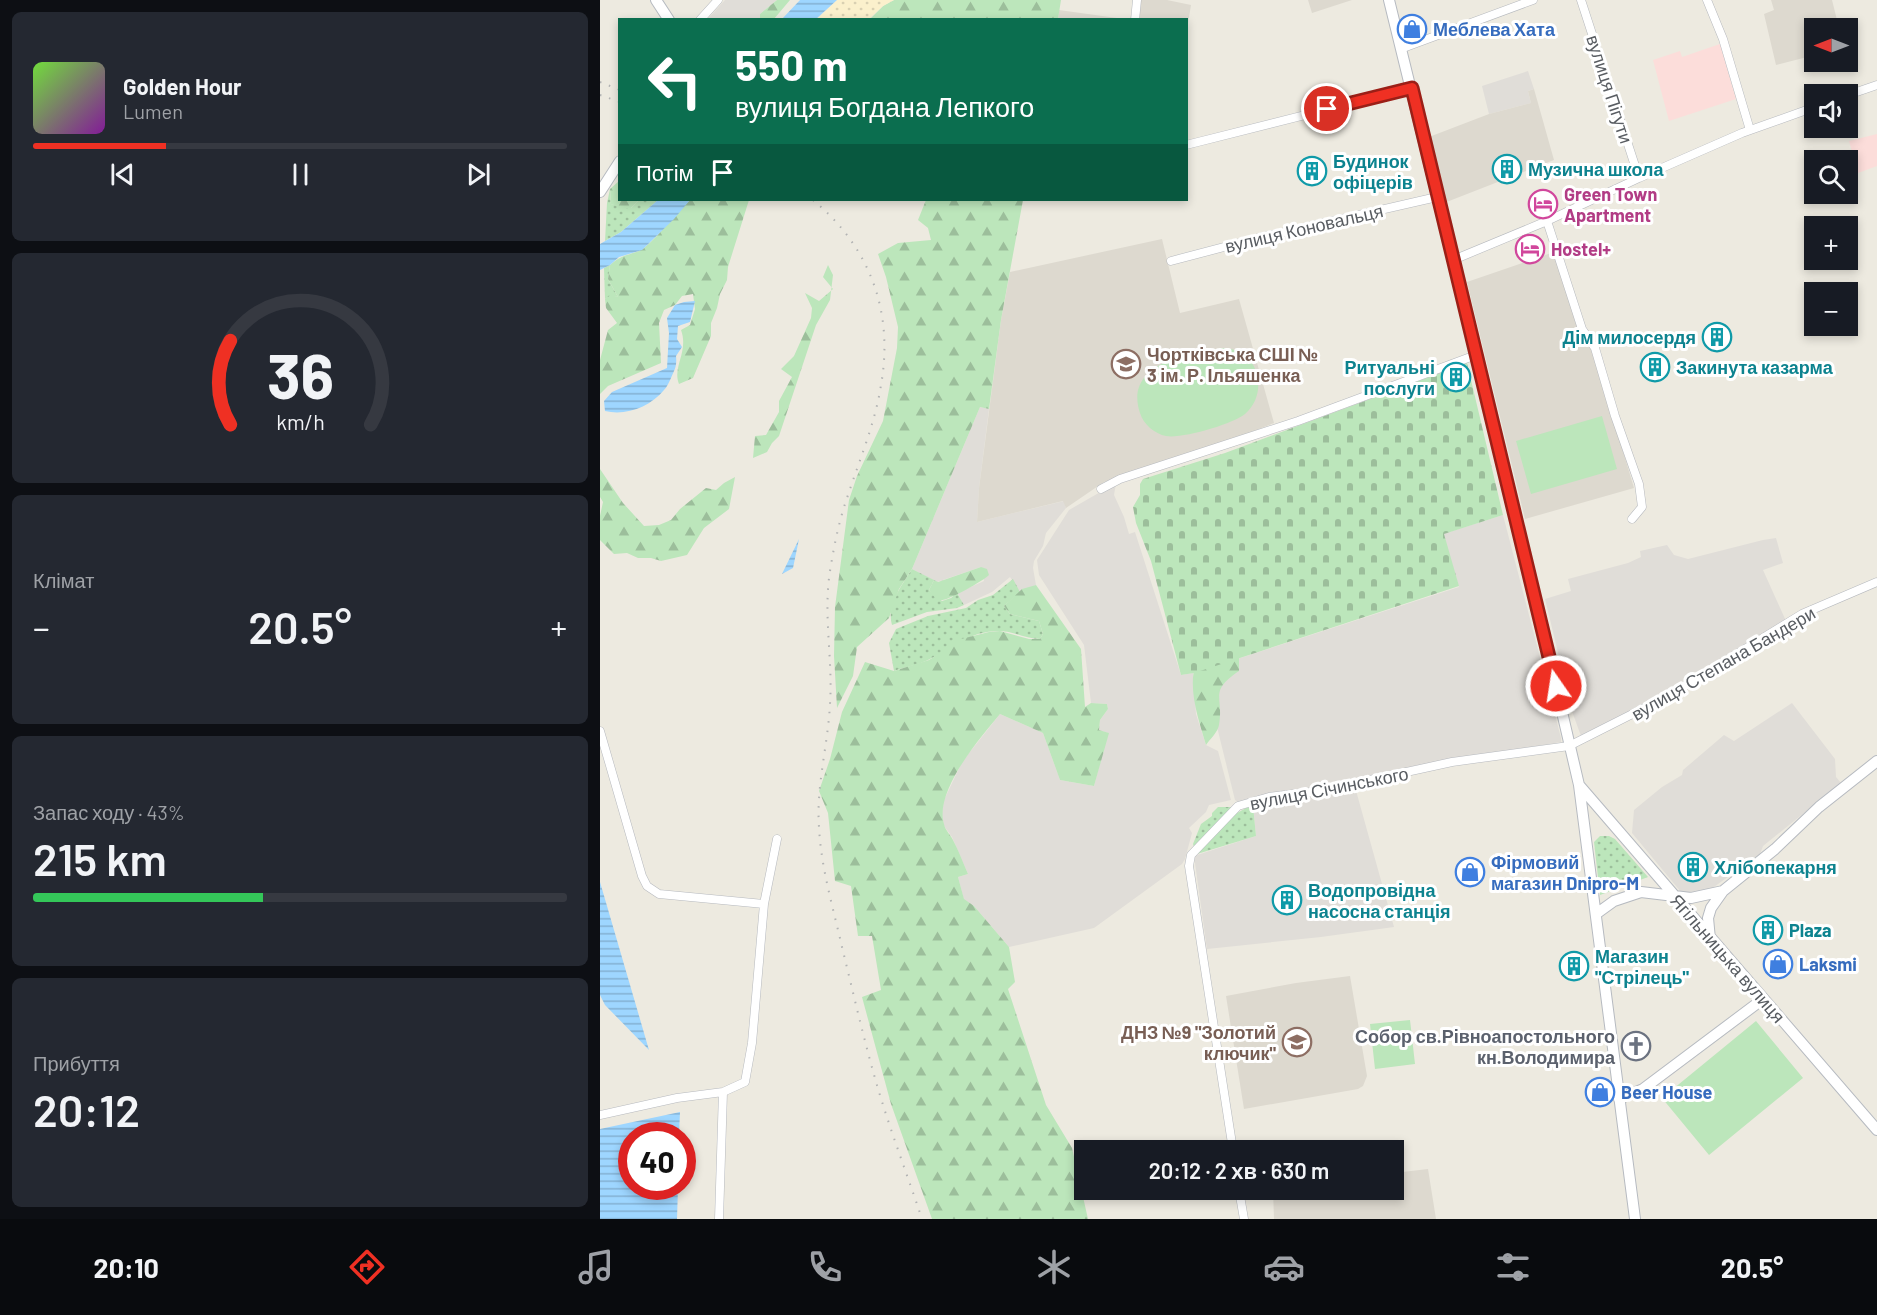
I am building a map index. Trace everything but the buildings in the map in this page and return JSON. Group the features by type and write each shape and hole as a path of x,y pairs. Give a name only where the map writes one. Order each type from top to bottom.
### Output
{"main road":[{"path":"656,0 668,18"},
{"path":"1389,0 1579,785 1635,1219"},
{"path":"602,186 618,164"},
{"path":"1710,939 1708,918 1711,908 1723,891 1775,849 1819,807 1877,761"},
{"name":"Ягільницька вулиця","path":"1579,785 1877,1130"},
{"path":"1596,914 1614,901 1646,891 1691,898 1723,891"},
{"path":"1619,1099 1643,1089 1763,999"}],"street":[{"path":"702,18 718,0"},
{"path":"1135,18 1137,0"},
{"path":"1402,48 1533,0"},
{"name":"вулиця Пігути","path":"1581,0 1640,178"},
{"path":"1707,0 1722,39 1750,130"},
{"path":"1858,92 1877,85"},
{"path":"1188,144 1412,88"},
{"path":"1453,260 1547,221 1750,130 1804,111"},
{"name":"вулиця Коновальця","path":"1172,261 1258,238 1437,197"},
{"path":"1547,221 1582,329 1595,348 1615,416 1639,484 1642,507 1632,519"},
{"path":"1101,489 1120,479 1298,421 1476,355"},
{"name":"вулиця Степана Бандери","path":"1569,746 1670,695 1802,614 1877,582"},
{"path":"600,731 633,849 647,886 659,894 764,904"},
{"name":"вулиця Січинського","path":"1231,1140 1190,878 1191,855 1238,806 1452,762 1569,746"},
{"path":"600,1115 677,1098 723,1092 745,1082 752,1043 764,904 777,838"},
{"path":"719,1219 723,1092"},
{"path":"1241,1200 1244,1219"}],"shaded area":[{"path":"725,0 777,0 760,14 760,18 709,18"},
{"path":"1140,0 1167,0 1191,5 1188,24 1188,18 1138,18"},
{"path":"1308,0 1352,0 1312,13"},
{"path":"1771,0 1832,0 1836,18 1804,18 1804,58 1776,65 1764,14 1774,10"},
{"path":"1059,10 1117,18 1058,18"},
{"path":"1720,44 1736,99 1669,121 1653,60 1680,51 1682,57"},
{"path":"1528,71 1534,89 1528,91 1531,103 1489,114 1482,86"},
{"path":"1534,89 1554,160 1444,203 1429,137 1489,114 1531,103 1528,91"},
{"path":"1877,134 1877,166 1858,173 1858,150 1852,150 1849,141"},
{"name":"Чортківська СШІ № 3 ім. Р. Ільяшенка","path":"1162,239 1180,313 1239,299 1274,423 1224,443 1104,482 1066,508 1063,501 977,522 979,488 1001,320 1010,272"},
{"path":"1554,252 1581,334 1593,351 1634,488 1525,519 1467,282"},
{"path":"980,407 989,409 977,522 1064,501 1066,508 1046,533 1043,546 1034,561 1036,585 1020,592 1010,577 992,592 964,605 957,593 984,581 981,567 937,582 912,569"},
{"path":"1116,483 1114,495 1129,534 1135,532 1181,675 1193,673 1196,714 1206,745 1218,751 1231,800 1209,805 1206,812 1189,828 1192,833 1182,864 1094,928 1009,947 974,906 964,900 958,877 968,874 952,837 944,826 942,814 944,800 962,762 1000,714 1043,733 1060,780 1094,786 1108,733 1099,730 1100,720 1108,709 1107,704 1091,703 1084,645 1039,575 1037,560 1069,510"},
{"path":"1503,515 1561,742 1442,762 1238,802 1235,800 1203,670 1459,587 1443,534"},
{"path":"1776,538 1783,563 1763,570 1786,621 1619,719 1581,736 1573,714 1545,599 1571,591 1568,579 1628,563 1641,557 1640,551 1667,545 1674,555 1688,559"},
{"path":"1792,703 1835,759 1836,777 1841,783 1763,846 1760,854 1711,889 1693,895 1681,892 1632,833 1634,810 1662,787 1682,775 1683,770 1724,735 1734,741"},
{"path":"1350,786 1355,787 1394,927 1207,949 1194,856 1256,836 1253,806"},
{"name":"ДНЗ №9 \"Золотий ключик\"","path":"1350,976 1367,1076 1363,1086 1358,1089 1244,1109 1226,996"},
{"path":"1428,1169 1436,1219 1274,1219 1273,1200 1404,1200 1404,1172"}],"green space":[{"path":"777,0 790,0 775,18 760,18 760,14"},
{"path":"894,0 1061,0 1058,18 871,18 883,6"},
{"path":"618,182 618,201 638,201 631,208 611,204 610,189"},
{"path":"610,189 611,204 631,208 638,201 657,201 621,232 605,241"},
{"path":"689,201 749,201 728,267 727,280 711,323 711,336 693,378 679,384 677,371 683,345 681,330 690,325 695,309 693,294 682,296 675,305 664,310 659,323 661,363 608,386 600,394 600,360 608,330 617,323 606,308 605,299 611,295 618,297 608,279 610,265 619,258 644,248"},
{"path":"926,201 1023,201 1001,320 989,409 980,407 912,569 899,589 889,618 857,647 853,676 837,708 834,656 835,607 849,500 857,476 883,421 897,348 898,327 878,254 898,243 931,240 928,228 918,220"},
{"path":"610,265 608,279 618,297 611,296 605,299 604,268"},
{"path":"828,265 833,275 832,287 823,277"},
{"path":"831,291 830,300 816,325 779,436 767,452 753,458 755,436 766,435 779,412 779,401 792,377 781,369 794,356 811,318 812,308 805,293 819,301"},
{"path":"1227,348 1240,352 1248,358 1257,373 1258,391 1245,414 1219,426 1173,436 1158,433 1147,425 1140,413 1137,396 1141,382 1151,371 1179,357"},
{"path":"1467,363 1503,515 1444,534 1459,586 1194,673 1181,675 1151,561 1136,523 1133,507 1140,495 1140,484 1143,479 1225,453"},
{"path":"1602,416 1617,469 1531,494 1516,441"},
{"path":"600,469 623,503 644,526 659,525 671,520 680,509 706,488 716,490 735,477 729,509 704,528 687,555 661,561 638,558 627,553 614,554 600,540 600,516 603,502 600,497"},
{"path":"981,567 987,569 989,575 956,595 939,600 929,590 934,580 938,582"},
{"path":"912,569 934,580 929,590 942,601 957,593 964,605 927,612 892,625 893,603"},
{"path":"1013,579 1020,592 1004,606 1010,614 1039,621 1043,634 1040,639 1004,631 988,632 970,637 926,661 894,671 889,643 896,629 928,616 966,608 978,600 993,595"},
{"path":"1036,585 1081,649 1085,707 1091,703 1107,704 1108,709 1100,720 1099,730 1109,733 1094,786 1060,780 1043,733 1000,714 981,737 952,781 943,811 945,826 968,874 958,877 964,899 974,906 1009,947 1015,982 1008,989 1046,1105 1072,1148 1074,1200 1084,1200 1088,1219 932,1219 891,1104 862,997 881,990 872,936 858,936 851,886 835,881 828,813 819,791 842,712 865,662 894,671 929,660 961,639 989,632 1000,631 1029,639 1040,639 1043,634 1039,621 1010,614 1004,606 1022,589"},
{"path":"1214,655 1239,658 1239,671 1229,678 1220,690 1219,725 1216,733 1206,745 1195,704 1193,683 1196,663"},
{"path":"1253,806 1256,836 1197,854 1230,817"},
{"path":"1218,807 1232,807 1194,847 1193,844 1201,824 1212,816"},
{"path":"1600,836 1615,839 1648,877 1600,895 1594,842"},
{"path":"1410,1020 1415,1064 1375,1069 1370,1024"},
{"path":"1756,1021 1803,1078 1709,1155 1662,1098"}],"sand":[{"path":"837,0 894,0 883,6 870,18 818,18"}],"water":[{"path":"800,0 837,0 817,18 783,18"},
{"path":"657,201 689,201 642,250 619,257 600,270 600,244 621,232"},
{"path":"695,301 690,322 678,326 677,339 682,347 676,356 675,370 665,389 652,401 637,409 621,412 605,411 604,401 612,392 667,368 669,333 667,318 675,305"},
{"path":"799,539 793,568 782,574"},
{"path":"600,882 649,1050 605,1005 600,995"},
{"path":"680,1112 680,1122 633,1122"},
{"path":"618,1125 618,1200 678,1200 677,1219 600,1219 600,1129"}],"railway":[{"path":"600,82 618,89"},
{"path":"600,95 618,101"},
{"path":"814,201 850,238 863,260 873,283 884,332 884,358 878,400 842,516 830,571 827,604 830,704 819,796 820,842 828,887 869,1056 884,1108 922,1219"}],"place":[{"name":"Меблева Хата","path":"1412,29"},
{"name":"Музична школа","path":"1507,169"},
{"name":"Будинок офіцерів","path":"1312,171"},
{"name":"Green Town Apartment","path":"1543,204"},
{"name":"Hostel+","path":"1530,249"},
{"name":"Дім милосердя","path":"1717,337"},
{"name":"Чортківська СШІ № 3 ім. Р. Ільяшенка","path":"1126,364"},
{"name":"Закинута казарма","path":"1655,367"},
{"name":"Ритуальні послуги","path":"1456,377"},
{"name":"Хлібопекарня","path":"1693,867"},
{"name":"Фірмовий магазин Dnipro-M","path":"1470,872"},
{"name":"Водопровідна насосна станція","path":"1287,900"},
{"name":"Plaza","path":"1768,930"},
{"name":"Laksmi","path":"1778,964"},
{"name":"Магазин \"Стрілець\"","path":"1574,966"},
{"name":"ДНЗ №9 \"Золотий ключик\"","path":"1297,1042"},
{"name":"Собор св.Рівноапостольного кн.Володимира","path":"1636,1046"},
{"name":"Beer House","path":"1600,1092"}],"route":[{"path":"1327,109 1412,88 1556,686"}]}
